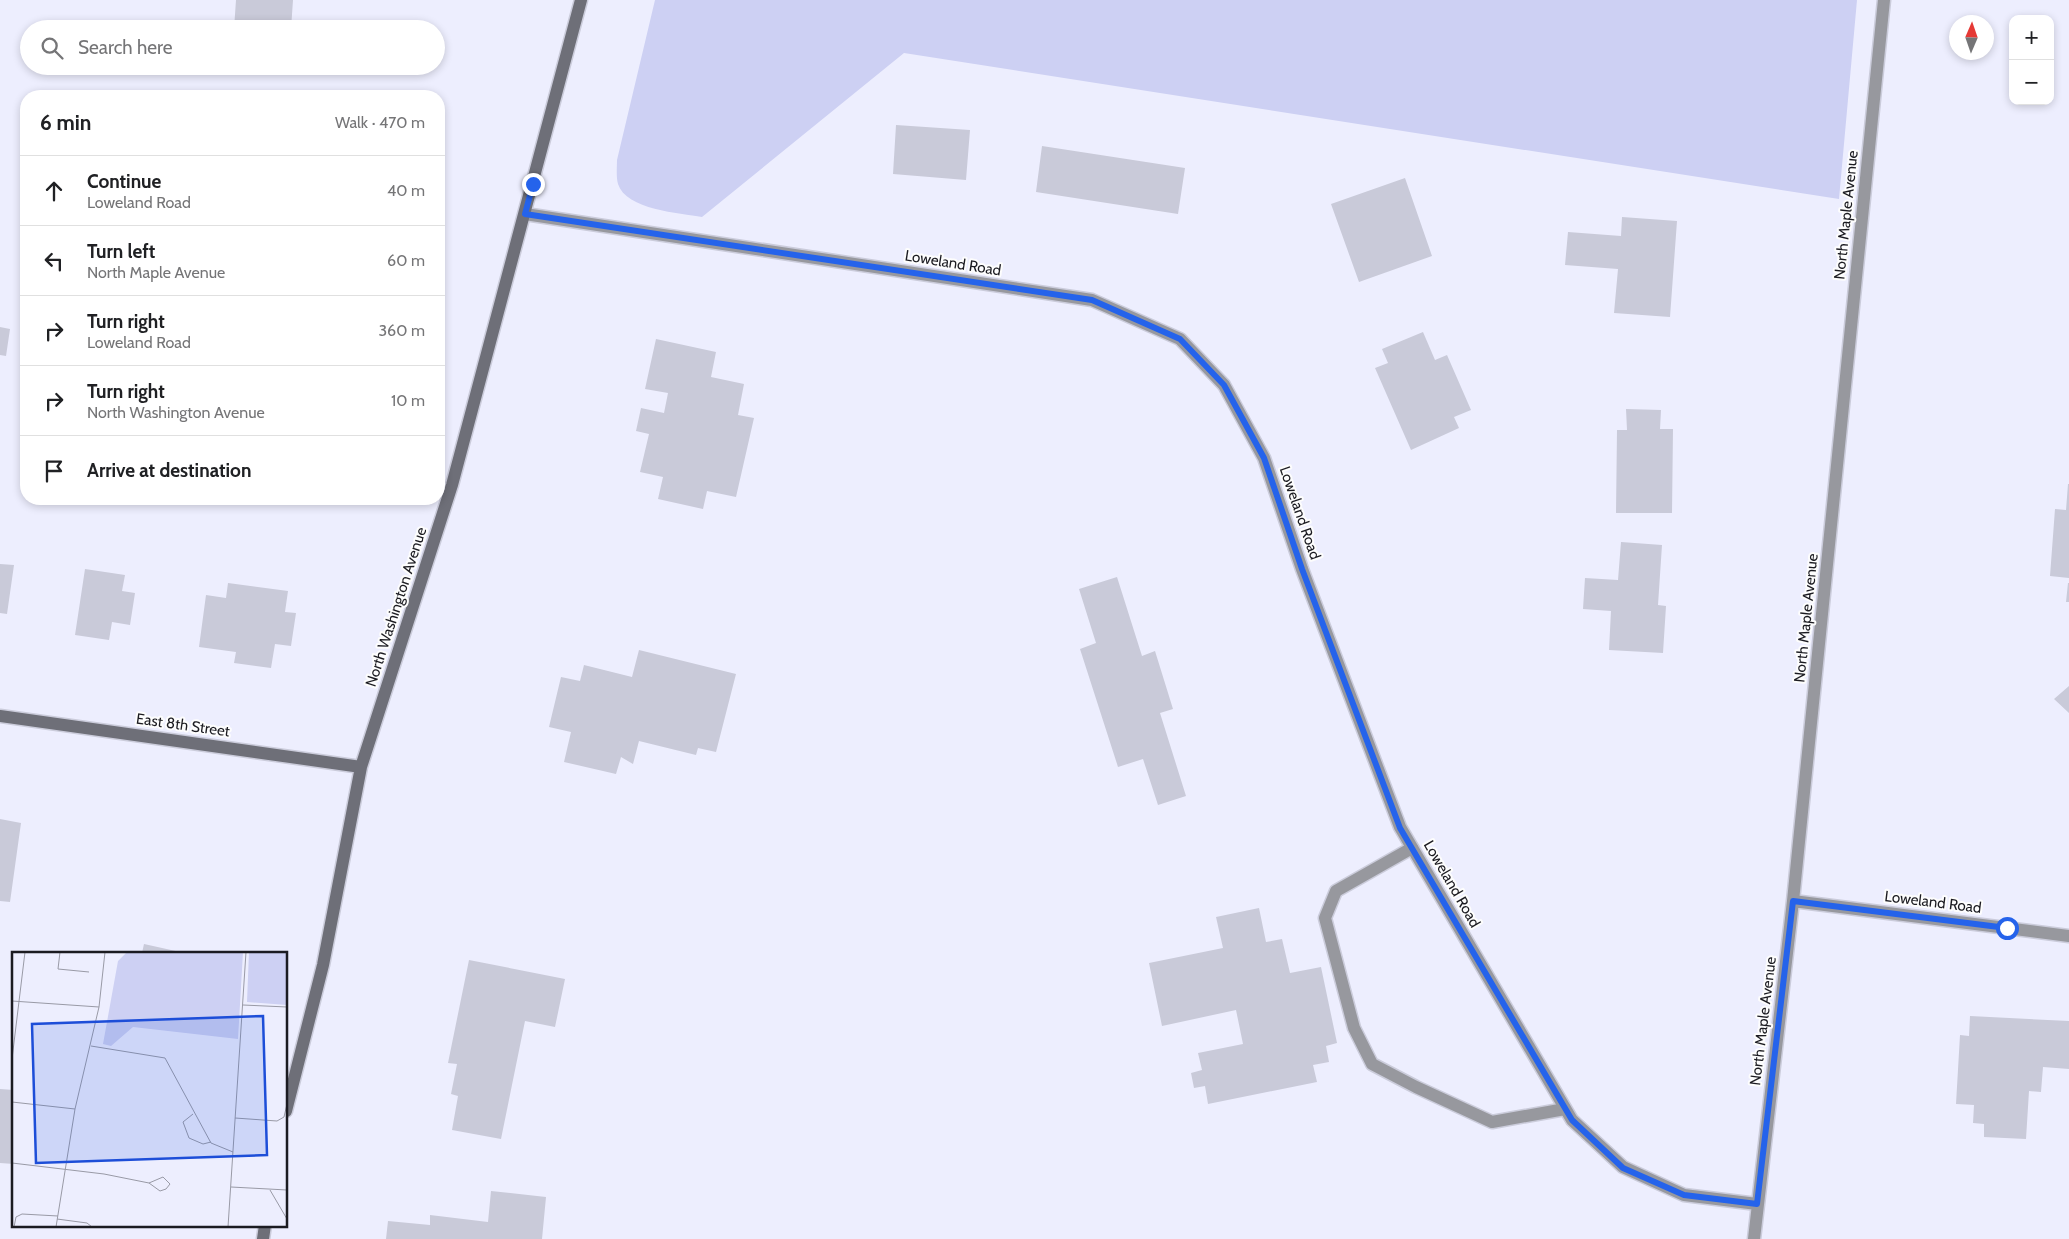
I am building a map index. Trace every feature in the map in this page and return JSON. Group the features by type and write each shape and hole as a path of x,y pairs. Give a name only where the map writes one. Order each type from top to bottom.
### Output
{"main road":[{"name":"North Washington Avenue","path":"288,1104 323,965 361,767 452,485 581,0"},
{"name":"East 8th Street","path":"0,716 361,767"},
{"path":"263,1239 265,1226"}],"street":[{"name":"North Maple Avenue","path":"1754,1239 1793,901 1884,0"},
{"name":"Loweland Road","path":"525,214 1092,300 1180,339 1224,385 1264,458 1309,588 1400,828 1572,1120 1623,1168 1684,1195 1757,1204"},
{"path":"1412,848 1336,891 1325,918 1354,1028 1372,1064 1416,1087 1492,1122 1565,1109"},
{"name":"Loweland Road","path":"1793,901 2069,936"}],"shaded area":[{"path":"655,0 1857,0 1839,199 904,53 702,217 668,212 642,205 631,200 623,193 617,181 617,160"}],"building":[{"path":"236,0 293,0 292,20 235,20"},
{"path":"896,125 970,130 966,180 893,174"},
{"path":"1042,146 1185,168 1178,214 1036,192"},
{"path":"1405,178 1432,256 1359,282 1331,204"},
{"path":"1622,217 1677,221 1670,317 1614,313 1618,269 1565,265 1568,232 1621,236"},
{"path":"0,327 10,329 6,356 0,355"},
{"path":"1423,332 1435,360 1447,355 1471,410 1454,417 1459,428 1411,450 1375,368 1388,363 1382,349"},
{"path":"656,339 716,352 711,377 744,384 738,415 754,418 736,497 707,491 703,509 658,499 663,477 640,472 649,434 636,431 641,408 664,413 668,393 645,389"},
{"path":"1626,409 1661,410 1660,429 1673,429 1672,513 1616,513 1617,430 1627,430"},
{"path":"2068,484 2069,578 2050,576 2055,509 2066,510"},
{"path":"1621,542 1662,545 1658,605 1666,606 1663,653 1609,650 1611,611 1583,609 1585,578 1618,580"},
{"path":"0,564 14,565 7,614 0,613"},
{"path":"85,569 125,575 122,591 135,593 130,625 112,622 109,640 75,635"},
{"path":"1117,577 1142,656 1155,651 1173,709 1160,713 1186,796 1158,805 1143,759 1118,767 1080,649 1096,643 1079,589"},
{"path":"228,583 288,591 285,612 296,613 291,646 275,644 271,668 234,663 236,652 199,647 206,595 226,598"},
{"path":"2068,583 2069,602 2066,602"},
{"path":"639,650 736,674 716,752 698,748 696,755 639,741 633,764 621,757 616,774 564,762 571,732 549,727 561,677 580,681 584,665 632,677"},
{"path":"2069,686 2069,713 2054,699"},
{"path":"0,819 21,823 10,902 0,901"},
{"path":"1259,908 1266,942 1282,939 1290,973 1321,967 1337,1043 1326,1046 1329,1062 1313,1065 1317,1082 1208,1104 1205,1086 1194,1088 1191,1073 1202,1070 1198,1053 1243,1044 1236,1010 1162,1026 1149,963 1223,948 1216,917"},
{"path":"144,944 180,952 142,952"},
{"path":"469,960 565,979 555,1027 525,1021 501,1139 452,1130 458,1096 451,1094 457,1064 448,1063"},
{"path":"1970,1016 2069,1021 2069,1069 2043,1067 2041,1092 2029,1091 2026,1139 1984,1137 1984,1124 1973,1123 1974,1105 1956,1104 1960,1035 1969,1036"},
{"path":"0,1089 12,1090 12,1164 0,1163"},
{"path":"491,1191 546,1197 542,1239 386,1239 388,1221 430,1225 430,1215 488,1222"}],"route":[{"path":"533,184 525,214 1092,300 1180,339 1224,385 1264,458 1302,569 1400,828 1572,1120 1623,1168 1684,1195 1757,1204 1793,901 2007,928"}]}
